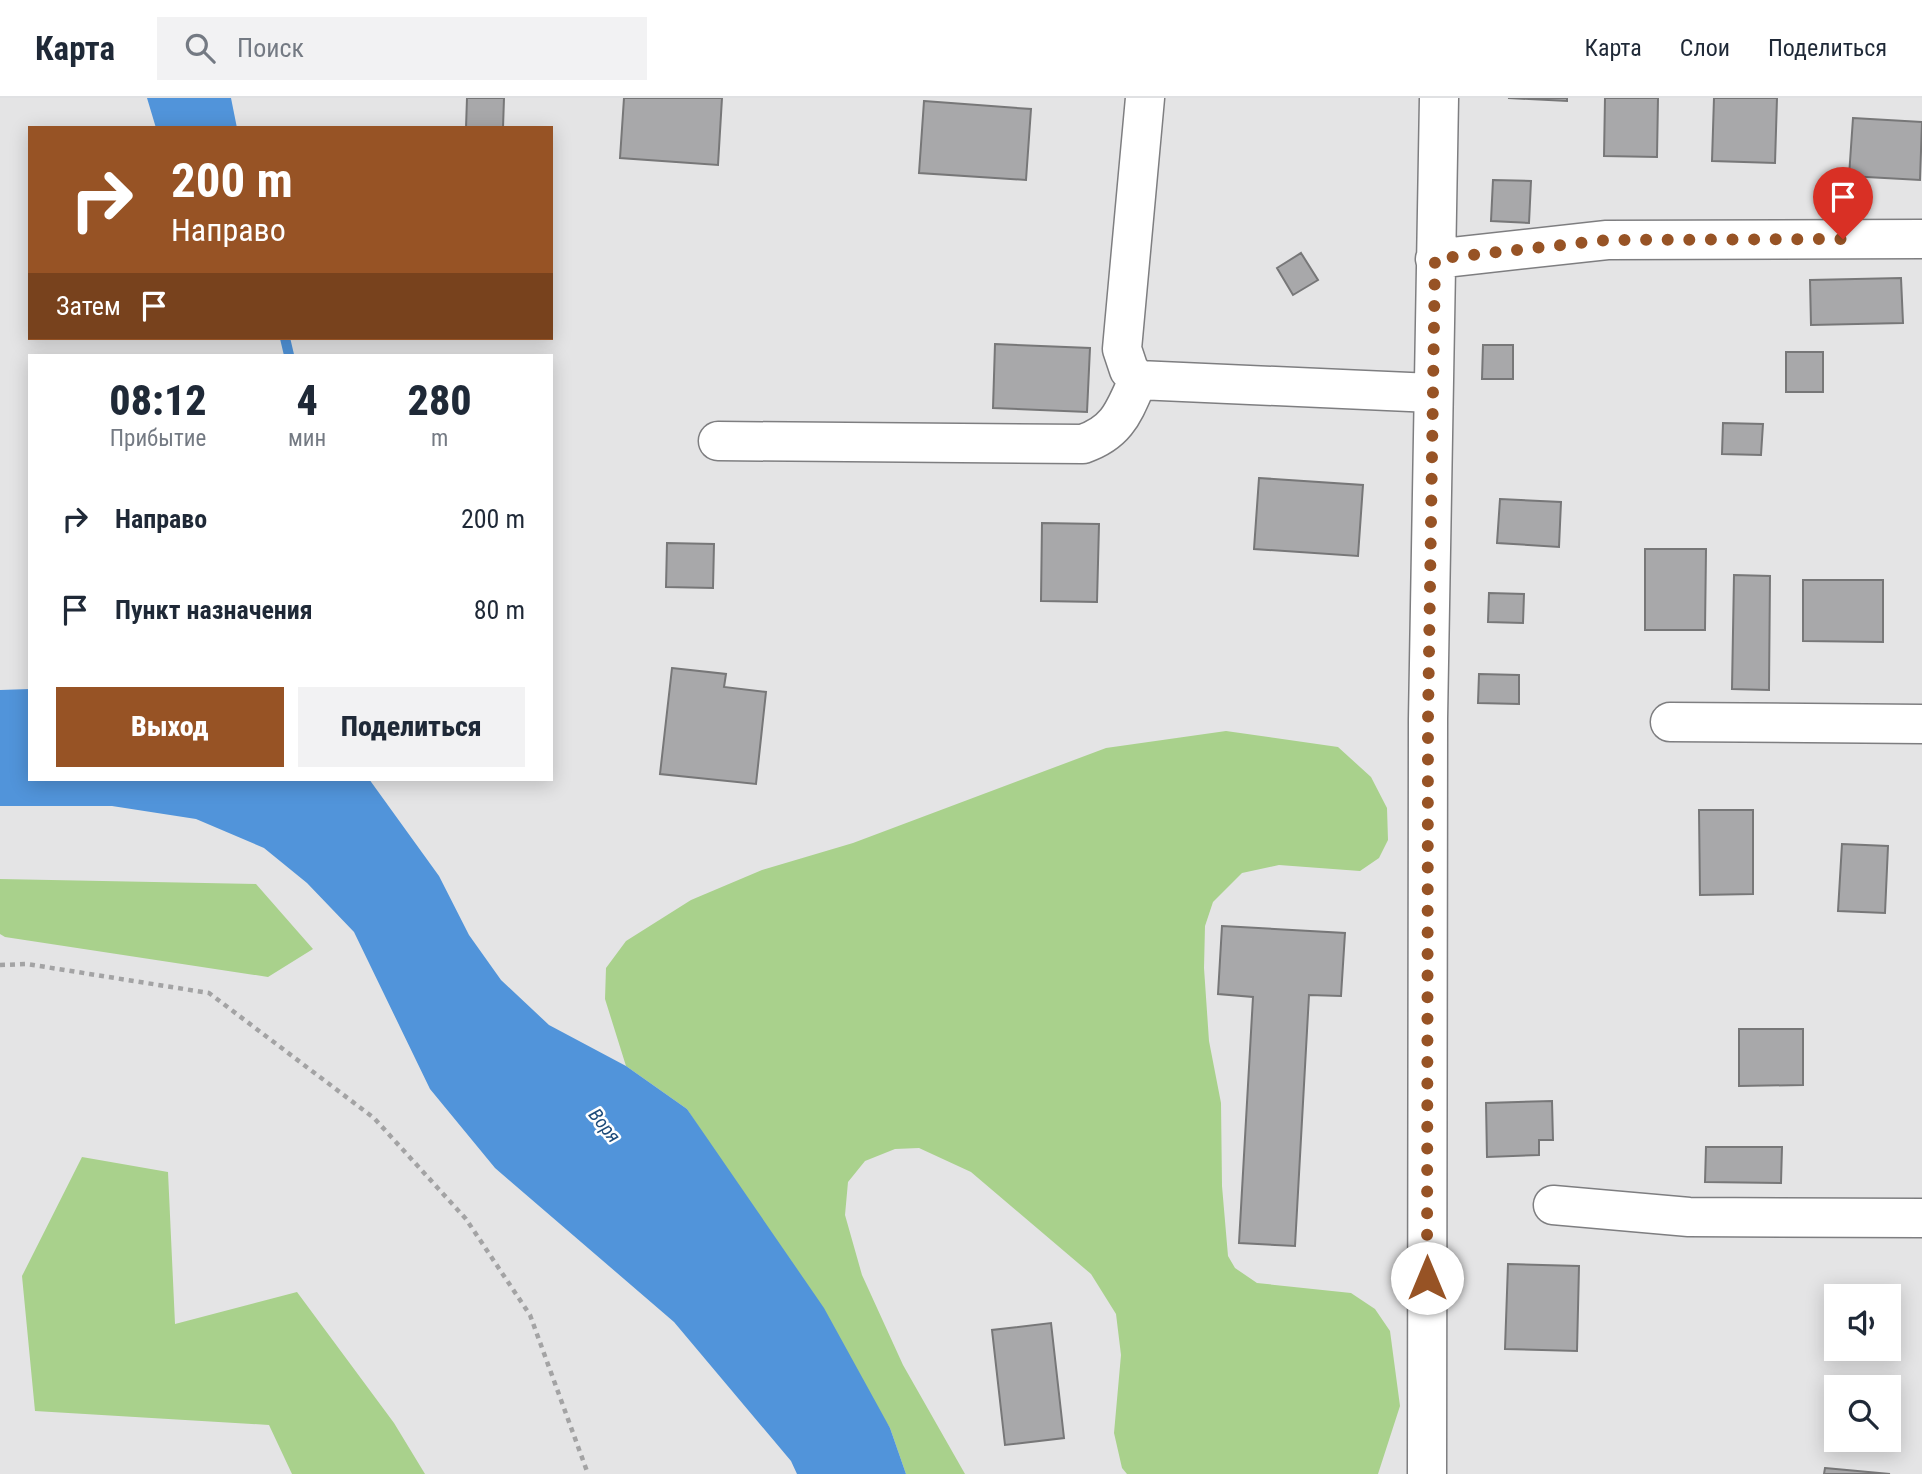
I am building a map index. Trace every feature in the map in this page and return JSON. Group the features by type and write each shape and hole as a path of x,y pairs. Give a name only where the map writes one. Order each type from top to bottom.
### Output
{"street":[{"path":"1145,98 1122,349 1129,370 1138,380 1432,393"},
{"path":"1427,1474 1427,747 1439,98"},
{"path":"1435,259 1607,240 1922,239"},
{"path":"718,441 1083,444 1102,438 1121,416 1138,380"},
{"path":"1670,722 1922,724"},
{"path":"1553,1205 1689,1217 1922,1217"}],"path":[{"path":"0,965 27,964 209,993 374,1118 466,1219 530,1315 588,1474"}],"green space":[{"path":"1226,731 1338,747 1371,777 1387,808 1388,840 1379,858 1360,871 1279,865 1242,873 1213,902 1205,926 1204,968 1209,1041 1221,1103 1222,1186 1228,1256 1235,1268 1257,1283 1351,1293 1375,1309 1390,1331 1400,1406 1378,1474 1127,1474 1122,1468 1114,1433 1121,1355 1116,1314 1091,1274 971,1172 919,1148 895,1149 865,1161 848,1182 845,1215 862,1275 903,1365 965,1474 906,1474 890,1428 687,1109 626,1066 605,999 606,968 626,941 691,900 762,870 853,843 1106,748"},
{"path":"0,879 256,884 313,949 268,977 5,937 0,934"},
{"path":"82,1157 168,1172 175,1324 297,1292 394,1423 425,1474 292,1474 269,1425 35,1411 22,1276"}],"water":[{"path":"147,98 231,98 237,126 155,126"},
{"name":"Воря","path":"28,689 28,781 370,781 439,876 469,935 501,980 549,1025 626,1066 687,1109 824,1308 890,1428 906,1474 797,1474 791,1461 674,1322 495,1168 430,1089 354,932 307,883 264,848 196,819 112,806 0,806 0,690"}],"building":[{"path":"467,98 504,98 503,126 466,126"},
{"path":"624,98 722,98 718,165 620,158"},
{"path":"1508,98 1567,98 1567,101"},
{"path":"1605,98 1658,98 1657,157 1604,156"},
{"path":"1714,98 1777,98 1775,163 1712,161"},
{"path":"924,101 1031,109 1026,180 919,173"},
{"path":"1853,118 1922,122 1920,180 1849,176"},
{"path":"1493,180 1531,181 1529,223 1491,221"},
{"path":"1301,253 1318,280 1293,295 1277,268"},
{"path":"1901,278 1903,323 1811,325 1810,280"},
{"path":"995,344 1090,348 1087,412 993,408"},
{"path":"1483,345 1513,345 1513,379 1482,379"},
{"path":"1786,352 1823,352 1823,392 1786,392"},
{"path":"1723,423 1763,424 1761,455 1722,454"},
{"path":"1259,478 1363,485 1358,556 1254,549"},
{"path":"1500,499 1561,502 1559,547 1497,543"},
{"path":"1042,523 1099,524 1097,602 1041,601"},
{"path":"667,543 714,544 713,588 666,587"},
{"path":"1645,549 1706,549 1705,630 1645,630"},
{"path":"1734,575 1770,576 1769,690 1732,689"},
{"path":"1803,580 1883,580 1883,642 1803,641"},
{"path":"1489,593 1524,594 1523,623 1488,622"},
{"path":"672,668 726,674 724,687 766,692 756,784 660,774"},
{"path":"1479,674 1519,675 1519,704 1478,703"},
{"path":"1699,810 1753,810 1753,894 1700,895"},
{"path":"1842,844 1888,846 1885,913 1838,911"},
{"path":"1222,926 1345,933 1341,996 1309,995 1295,1246 1239,1243 1253,997 1218,994"},
{"path":"1739,1029 1803,1029 1803,1085 1739,1086"},
{"path":"1552,1101 1553,1140 1539,1140 1539,1155 1487,1157 1486,1103"},
{"path":"1706,1147 1782,1147 1781,1183 1705,1182"},
{"path":"1508,1264 1579,1266 1577,1351 1505,1349"},
{"path":"1051,1323 1064,1438 1005,1445 992,1330"},
{"path":"1825,1468 1890,1474 1824,1474"}],"waterway":[{"path":"285,340 289,354"}],"route":[{"path":"1427,1278 1428,719 1435,259 1607,240 1843,239"}]}
